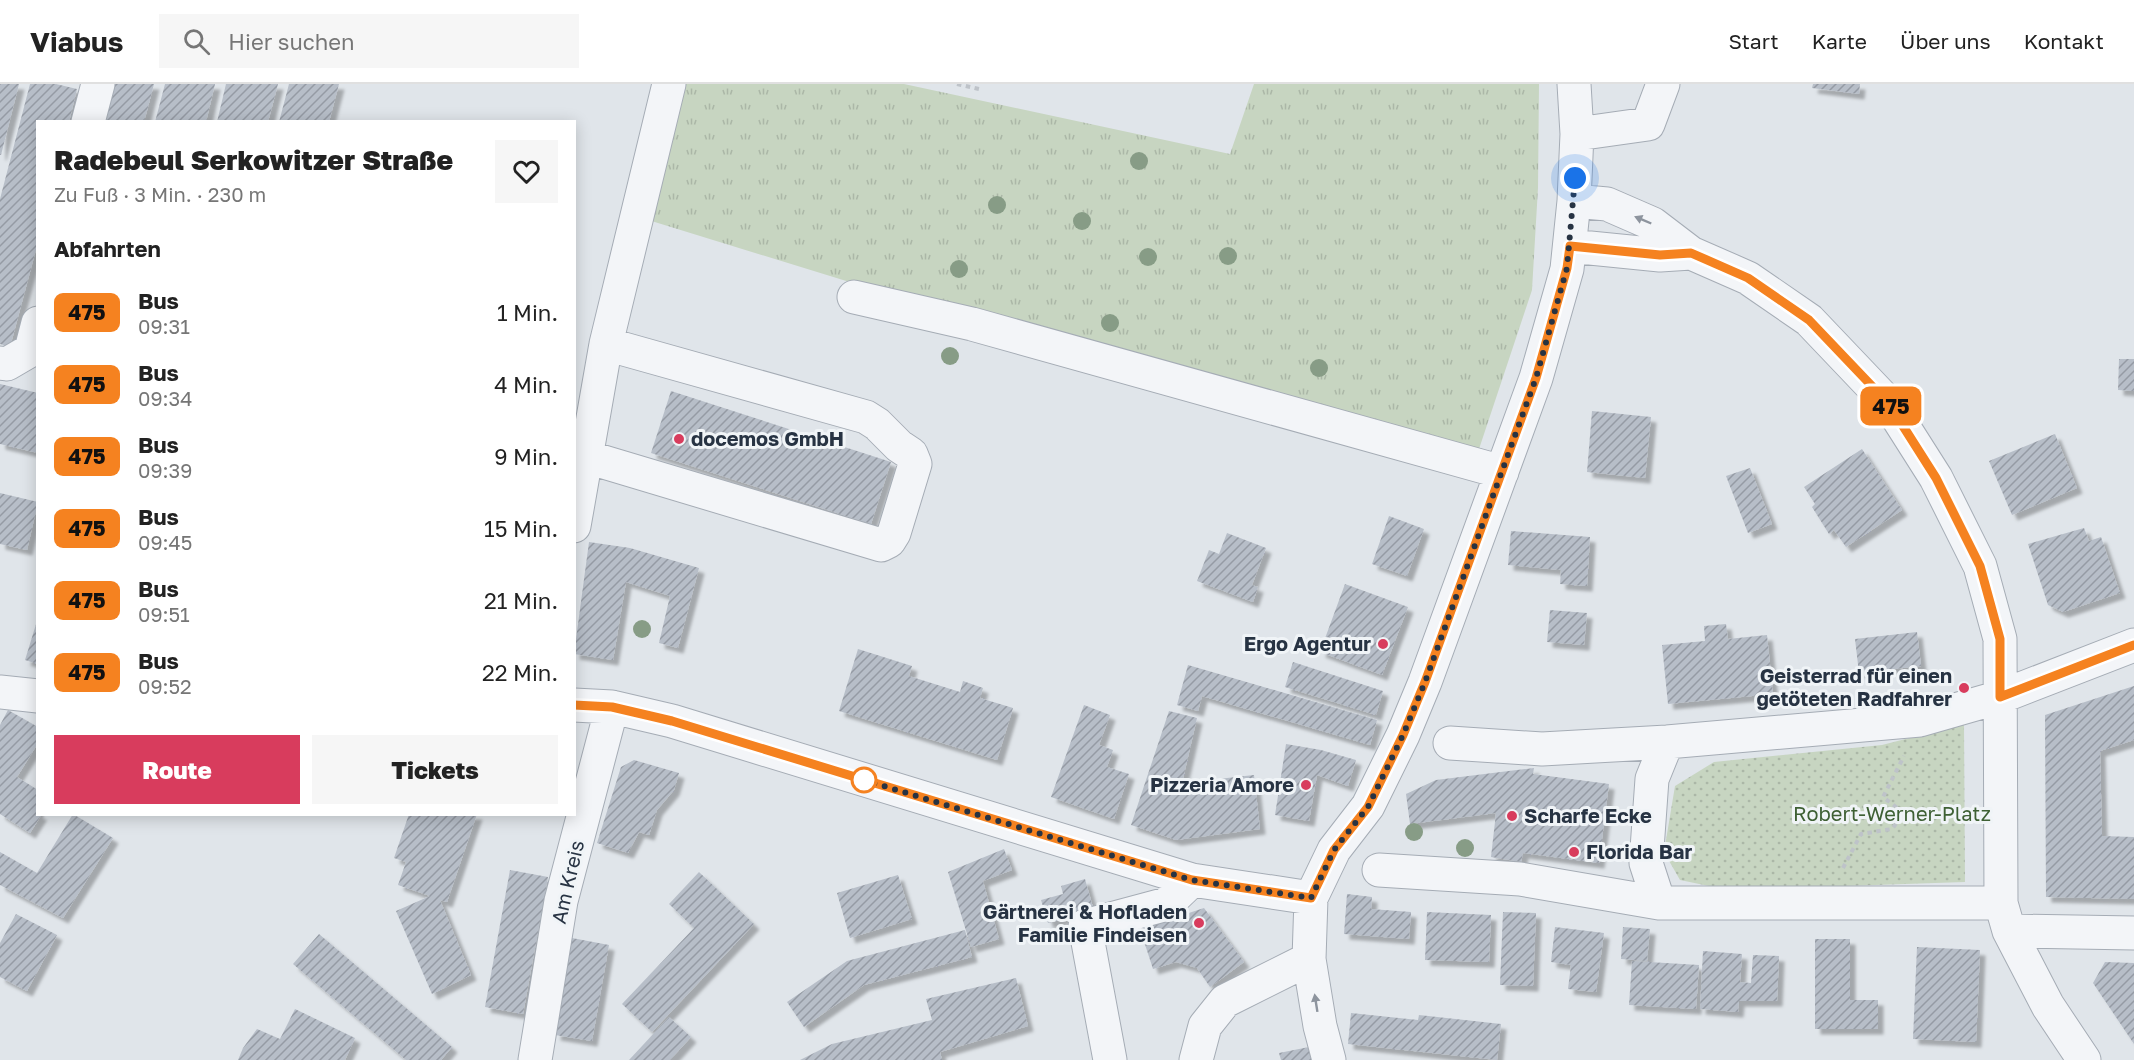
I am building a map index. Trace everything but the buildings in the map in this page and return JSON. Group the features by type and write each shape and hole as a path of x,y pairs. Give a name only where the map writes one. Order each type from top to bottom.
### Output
{"street":[{"path":"89,120 98,84"},
{"path":"576,515 606,344 669,84"},
{"path":"1329,1060 1320,1026 1309,959 1311,898 1334,850 1368,807 1403,735 1425,682 1536,378 1567,268 1570,246 1577,134 1574,84"},
{"path":"1577,134 1648,124 1663,84"},
{"path":"1574,201 1607,204 1653,224 1691,253 1748,278 1809,320 1889,404 1936,478 1980,566 2000,639 2005,917 2048,1006 2084,1060"},
{"path":"1570,246 1660,255 1691,253"},
{"path":"854,297 972,324 1502,472"},
{"path":"0,363 7,364 31,350 36,331"},
{"path":"587,457 881,545 889,541 894,533 915,464 911,454 866,417 606,344"},
{"path":"1450,743 1542,749 1667,742 1920,720 2000,697 2134,645"},
{"path":"0,692 36,696"},
{"path":"576,705 612,707 672,721 1192,880 1311,898"},
{"name":"Am Kreis","path":"535,1060 561,901 612,707"},
{"path":"1659,903 1646,863 1652,779 1667,742"},
{"path":"1379,870 1520,879 1659,903 1825,904 2005,917 2134,933"},
{"path":"1110,1060 1085,926 1167,904 1192,880"},
{"path":"1196,1060 1205,1026 1225,1001 1309,959"}],"path":[{"path":"957,84 979,89"},
{"path":"1825,904 1861,834 1892,829 1904,813 1882,798 1920,720"}],"green space":[{"path":"681,84 904,84 1230,154 1254,84 1539,84 1538,188 1532,290 1477,455 1099,359 645,219"},
{"name":"Robert-Werner-Platz","path":"1964,724 1965,882 1728,890 1680,880 1664,852 1675,786 1714,762 1882,745"}],"bus line":[{"name":"475","path":"576,705 612,707 672,721 1192,880 1311,898 1334,850 1368,807 1403,735 1425,682 1536,378 1567,268 1570,246 1660,255 1691,253 1748,278 1809,320 1889,404 1936,478 1980,566 2000,639 2000,697 2134,645"}],"place":[{"name":"docemos GmbH","path":"679,439"},
{"name":"Ergo Agentur","path":"1383,644"},
{"name":"Geisterrad für einen getöteten Radfahrer","path":"1964,688"},
{"name":"Pizzeria Amore","path":"1306,785"},
{"name":"Scharfe Ecke","path":"1512,816"},
{"name":"Florida Bar","path":"1574,852"},
{"name":"Gärtnerei & Hofladen Familie Findeisen","path":"1199,923"}],"route":[{"path":"864,780 1192,880 1311,898 1334,850 1368,807 1403,735 1425,682 1536,378 1567,268 1575,178"}]}
